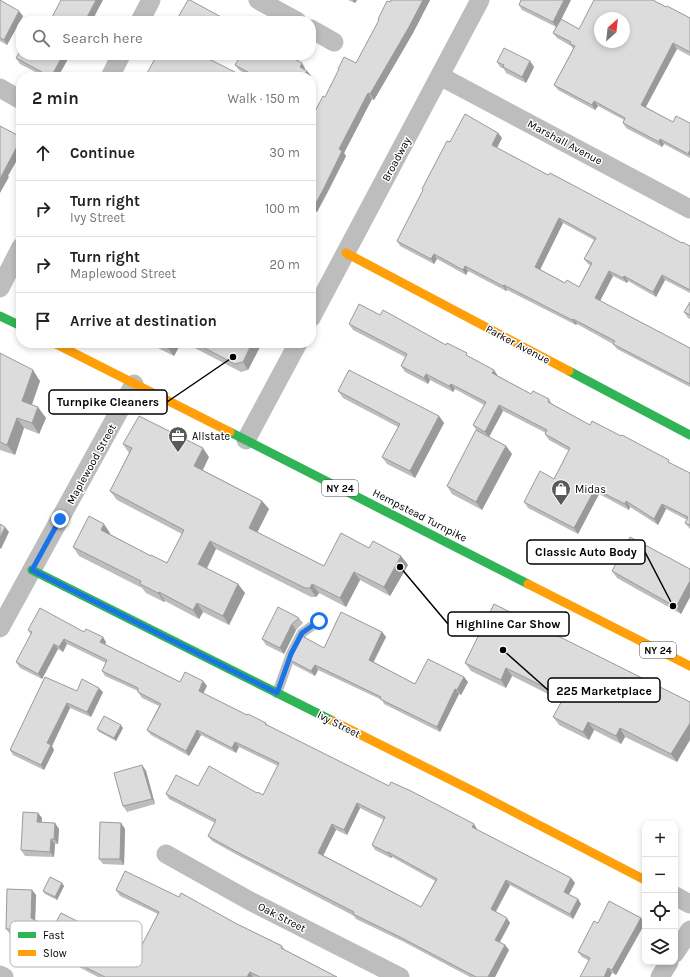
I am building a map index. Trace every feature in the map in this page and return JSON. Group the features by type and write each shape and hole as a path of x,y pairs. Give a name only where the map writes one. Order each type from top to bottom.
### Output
{"street":[{"path":"143,16 151,0"},
{"path":"258,0 288,16"},
{"name":"Broadway","path":"316,309 480,0"},
{"path":"316,32 334,42"},
{"path":"113,72 119,60"},
{"name":"Marshall Avenue","path":"440,76 690,209"},
{"path":"0,88 16,97"},
{"name":"Parker Avenue","path":"346,253 690,435"},
{"path":"0,288 16,257"},
{"path":"0,316 16,324"},
{"name":"Hempstead Turnpike","path":"64,348 690,666"},
{"path":"246,440 295,348"},
{"name":"Maplewood Street","path":"0,628 134,384"},
{"name":"Ivy Street","path":"32,570 481,795 642,878"},
{"name":"Oak Street","path":"166,854 250,901 400,977"},
{"path":"678,898 690,904"},
{"path":"678,948 690,930"},
{"path":"660,977 667,965"},
{"path":"0,975 4,977"}],"lane":[{"path":"277,693 291,654 302,633 319,621"}],"building":[{"path":"0,0 19,11 4,40 0,38"},
{"path":"61,0 96,0 88,16 53,16"},
{"path":"188,0 190,0 219,16 179,16"},
{"path":"423,0 370,94 368,93 339,149 342,151 316,203 316,109 323,96 325,97 344,57 356,63 379,20 378,19 387,1"},
{"path":"521,0 564,0 553,22 519,5"},
{"path":"594,0 653,0 690,18 690,52 673,43 641,105 673,122 676,116 690,123 690,150 688,154 660,139 659,142 623,123 625,118 594,101 592,105 554,85 575,46 570,44 571,42 553,33 561,19 579,29"},
{"path":"504,48 530,61 522,77 503,67 504,65 497,62"},
{"path":"20,60 60,60 54,72 42,72"},
{"path":"154,60 211,60 235,72 148,72"},
{"path":"238,60 296,60 302,63 300,67 307,71 248,72 235,65"},
{"path":"465,114 498,133 492,145 548,175 550,173 690,246 690,290 662,275 653,292 624,276 623,278 609,271 595,298 690,348 690,384 613,344 615,341 504,285 503,286 465,266 463,270 434,254 431,259 397,241 447,141 450,142","holes":["559,218 596,238 584,259 592,263 579,287 567,280 565,283 535,267"]},
{"path":"0,126 16,134 16,149 0,179"},
{"path":"690,302 690,315 684,312"},
{"path":"359,304 380,315 383,310 446,345 447,343 467,353 466,355 494,370 492,373 531,394 533,391 549,399 548,402 590,425 592,421 621,436 622,435 690,473 690,525 685,523 688,517 662,504 654,519 626,501 625,504 595,489 574,528 524,502 540,471 554,479 570,448 545,434 547,430 499,405 485,432 473,425 486,402 451,384 449,386 426,374 424,378 401,366 407,354 349,324"},
{"path":"205,348 250,348 243,362 235,364"},
{"path":"0,353 33,370 22,401 38,407 32,423 17,418 7,445 0,442"},
{"path":"349,370 439,416 410,471 382,457 400,424 338,391"},
{"path":"139,416 203,448 194,466 262,501 249,528 324,566 341,533 369,548 373,541 401,556 384,587 354,572 340,598 312,584 310,588 305,588 210,541 198,564 238,584 223,616 197,603 193,610 140,584 141,581 73,547 89,516 104,524 101,530 167,563 184,530 110,491 132,448 123,444"},
{"path":"476,430 506,446 476,502 447,486"},
{"path":"0,524 5,527 0,538"},
{"path":"630,537 690,569 690,581 676,607 612,571"},
{"path":"494,604 690,702 690,723 671,754 620,728 616,736 588,722 583,732 553,717 564,697 506,668 501,680 465,663"},
{"path":"278,607 299,618 292,624 280,648 262,639"},
{"path":"40,608 84,632 86,629 103,637 100,642 180,682 185,672 203,681 199,691 266,723 265,724 389,786 391,782 411,791 474,824 472,827 571,878 564,892 578,899 570,914 506,880 491,909 507,918 495,940 505,945 488,977 476,977 353,914 354,912 208,836 216,820 166,794 176,775 198,786 209,766 263,795 279,763 235,742 232,748 197,730 186,751 147,730 161,704 138,692 138,688 102,671 107,660 64,639 59,647 54,644 38,674 16,662 32,632 28,630","holes":["357,803 385,817 372,845 388,852 437,879 421,907 318,853 332,824 344,830"]},
{"path":"341,612 382,632 369,660 415,684 428,659 464,677 457,690 455,689 437,727 380,699 381,697 315,665 311,671 290,660 302,636 324,648"},
{"path":"45,677 77,691 82,679 99,688 87,712 67,703 47,743 51,745 41,765 10,750"},
{"path":"104,716 121,725 114,738 97,729"},
{"path":"142,765 152,799 123,806 114,773"},
{"path":"23,812 38,813 37,822 55,823 54,839 51,839 50,852 21,850"},
{"path":"100,822 121,823 120,859 99,859"},
{"path":"125,871 179,897 181,893 237,924 282,946 281,948 337,977 260,977 250,972 247,977 105,977 85,967 142,967 142,945 159,912 116,890"},
{"path":"50,877 62,883 55,897 43,891"},
{"path":"7,889 32,890 31,918 37,921 10,921 10,929 6,929"},
{"path":"609,901 641,918 612,970 608,968 604,977 580,977 590,958 578,952 594,921 598,923"},
{"path":"61,913 77,921 56,921"}],"traffic: fast":[{"path":"0,316 16,324"},
{"path":"569,371 690,435"},
{"path":"230,432 528,584"},
{"path":"32,570 333,721"}],"traffic: slow":[{"path":"346,253 569,371"},
{"path":"64,348 230,432"},
{"path":"528,584 690,666"},
{"path":"333,721 481,795 642,878"}],"place":[{"name":"Turnpike Cleaners","path":"233,357"},
{"name":"Allstate","path":"178,453"},
{"name":"Midas","path":"561,506"},
{"name":"Highline Car Show","path":"400,567"},
{"name":"Classic Auto Body","path":"673,606"},
{"name":"225 Marketplace","path":"503,650"}],"route":[{"path":"60,519 32,570 277,693 291,654 302,633 319,621"}]}
